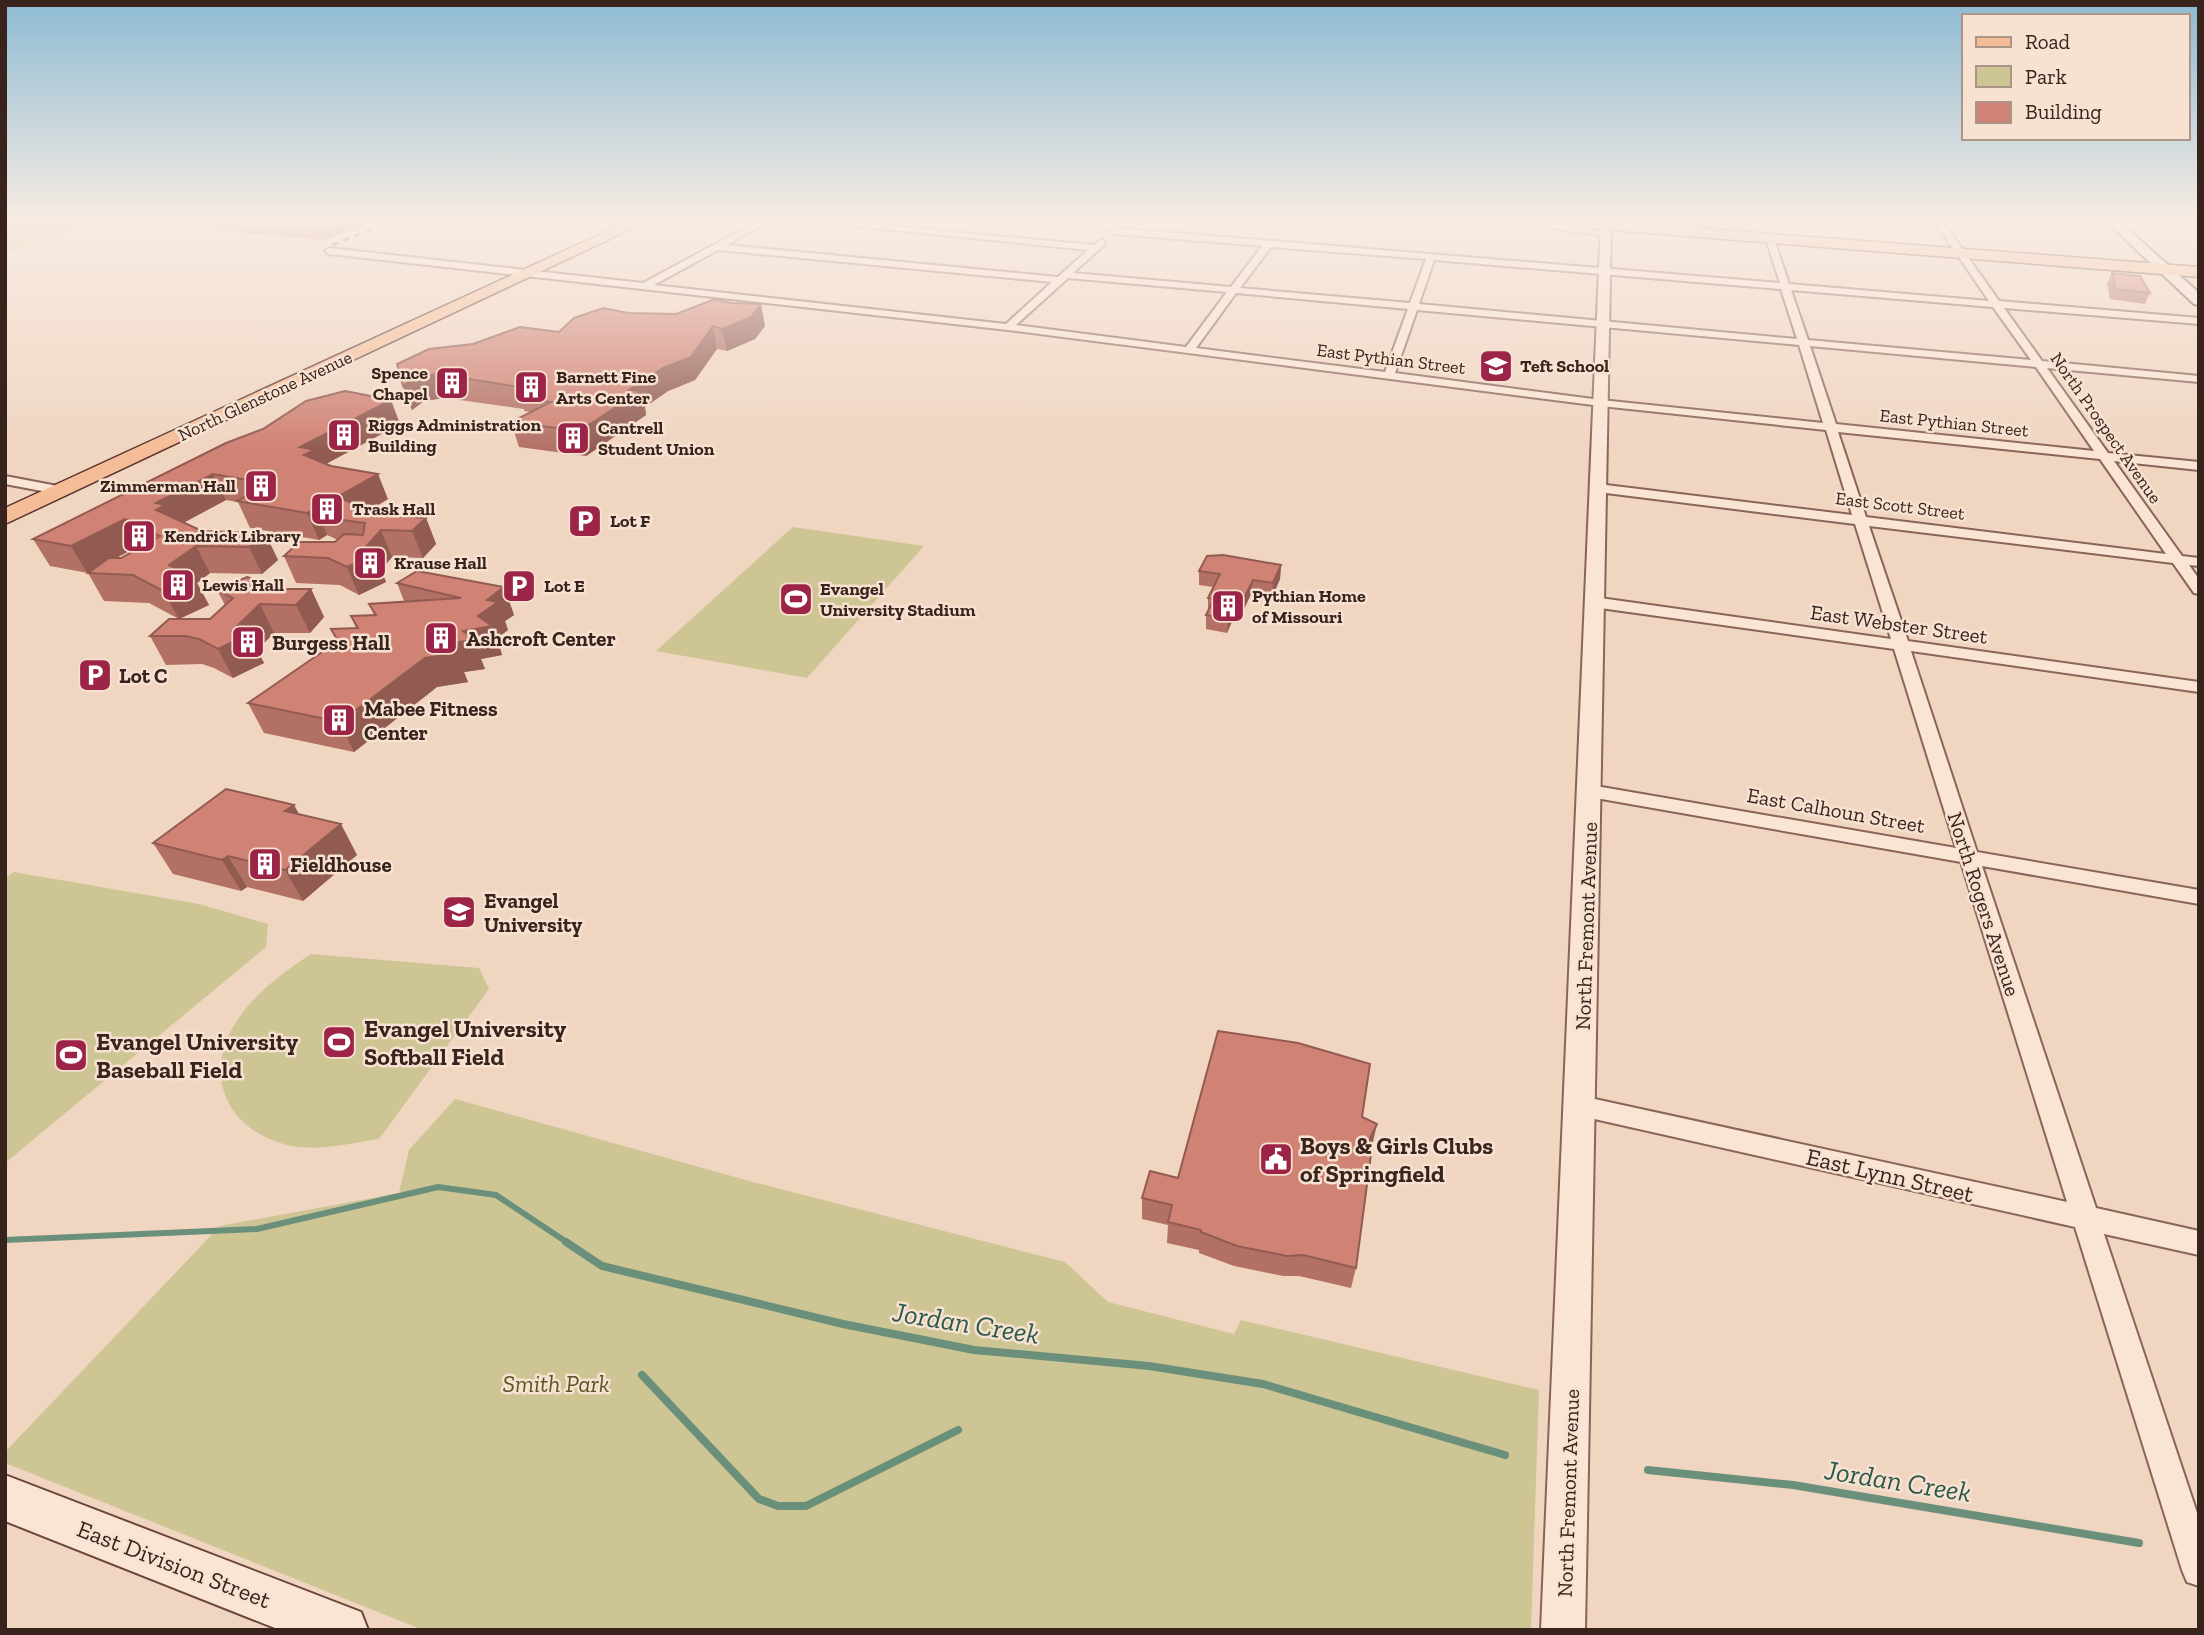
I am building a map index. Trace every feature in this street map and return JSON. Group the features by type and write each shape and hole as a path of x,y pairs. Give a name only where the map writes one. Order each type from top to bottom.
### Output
{"main road":[{"name":"North Glenstone Avenue","path":"5,517 477,298"},
{"name":"East Division Street","path":"5,1498 317,1625"}],"street":[{"name":"East Pythian Street","path":"746,298 1008,327 1601,403 2199,466"},
{"path":"1008,327 1040,298"},
{"path":"1188,351 1225,298"},
{"path":"1331,298 2199,379"},
{"path":"1389,376 1416,298"},
{"name":"North Fremont Avenue","path":"1563,1630 1604,298"},
{"name":"North Rogers Avenue","path":"1790,298 2199,1570"},
{"path":"1930,298 2199,321"},
{"name":"North Prospect Avenue","path":"1993,298 2199,590"},
{"path":"5,480 62,491"},
{"name":"East Scott Street","path":"1598,488 2199,562"},
{"name":"East Webster Street","path":"1593,602 2199,687"},
{"name":"East Calhoun Street","path":"1590,791 2199,897"},
{"name":"East Lynn Street","path":"1581,1106 2199,1243"}],"green space":[{"name":"Evangel University Stadium","path":"793,527 924,546 807,678 656,651"},
{"name":"Evangel University Baseball Field","path":"14,872 199,904 268,924 266,947 5,1163 5,878"},
{"name":"Evangel University Softball Field","path":"311,954 479,968 489,989 379,1139 319,1148 277,1142 242,1121 230,1106 223,1088 221,1069 224,1048 240,1016 268,986"},
{"name":"Smith Park","path":"455,1099 753,1182 1065,1262 1108,1302 1234,1334 1241,1320 1539,1390 1531,1630 423,1630 5,1463 5,1452 220,1226 399,1193 409,1150"}],"building":[{"path":"715,299 731,303 761,304 751,317 722,329 713,326 691,357 663,368 629,390 641,391 579,431 511,422 551,402 531,400 544,391 437,374 415,377 403,386 397,364 429,349 473,344 520,327 559,332 574,318 603,308 628,313 676,314"},
{"path":"345,391 391,400 300,447 315,450 304,455 331,466 378,474 337,497 382,515 426,518 412,531 381,530 363,550 374,555 347,567 328,558 284,556 299,542 335,542 344,534 363,535 365,523 343,520 316,509 307,513 237,501 271,484 213,474 156,503 165,505 156,510 202,531 265,533 249,547 196,546 169,565 195,578 163,591 133,575 88,573 109,558 121,558 160,536 125,519 71,546 33,539 226,443 263,429 306,401"},
{"path":"1223,555 1281,565 1273,583 1253,580 1241,604 1236,603 1228,618 1206,615 1214,599 1208,598 1220,574 1199,571 1207,556"},
{"path":"417,571 504,587 487,600 498,602 478,616 492,626 463,631 474,640 445,644 457,653 425,658 340,722 248,703 338,641 331,629 358,628 351,616 376,615 369,604 461,598 397,583"},
{"path":"247,577 279,589 311,589 296,605 260,604 235,628 249,634 218,649 199,639 186,636 150,636 169,619 210,619 233,598 217,590"},
{"path":"226,789 294,805 285,811 341,824 285,870 228,856 222,860 153,843"},
{"name":"Boys & Girls Clubs of Springfield","path":"1218,1031 1298,1043 1370,1064 1362,1117 1377,1124 1363,1152 1371,1154 1356,1268 1303,1255 1287,1256 1237,1246 1201,1230 1168,1222 1172,1205 1142,1198 1150,1171 1178,1178"}],"waterway":[{"path":"5,1240 257,1229 438,1187 496,1195 568,1243"},
{"name":"Jordan Creek","path":"566,1242 602,1266 843,1324 974,1350 1149,1366 1263,1384 1505,1455"},
{"path":"642,1375 759,1499 778,1506 806,1506 958,1430"},
{"name":"Jordan Creek","path":"1648,1470 1793,1485 2139,1543"}],"place":[{"name":"Teft School","path":"1496,366"},
{"name":"Spence Chapel","path":"452,383"},
{"name":"Barnett Fine Arts Center","path":"531,387"},
{"name":"Riggs Administration Building","path":"344,435"},
{"name":"Cantrell Student Union","path":"573,438"},
{"name":"Zimmerman Hall","path":"261,486"},
{"name":"Trask Hall","path":"327,509"},
{"name":"Lot F","path":"585,521"},
{"name":"Kendrick Library","path":"139,536"},
{"name":"Krause Hall","path":"370,563"},
{"name":"Lewis Hall","path":"178,585"},
{"name":"Lot E","path":"519,586"},
{"name":"Evangel University Stadium","path":"796,599"},
{"name":"Pythian Home of Missouri","path":"1228,606"},
{"name":"Ashcroft Center","path":"441,638"},
{"name":"Burgess Hall","path":"248,642"},
{"name":"Lot C","path":"95,675"},
{"name":"Mabee Fitness Center","path":"339,720"},
{"name":"Fieldhouse","path":"265,864"},
{"name":"Evangel University","path":"459,912"},
{"name":"Evangel University Softball Field","path":"339,1042"},
{"name":"Evangel University Baseball Field","path":"71,1055"},
{"name":"Boys & Girls Clubs of Springfield","path":"1276,1159"}]}
